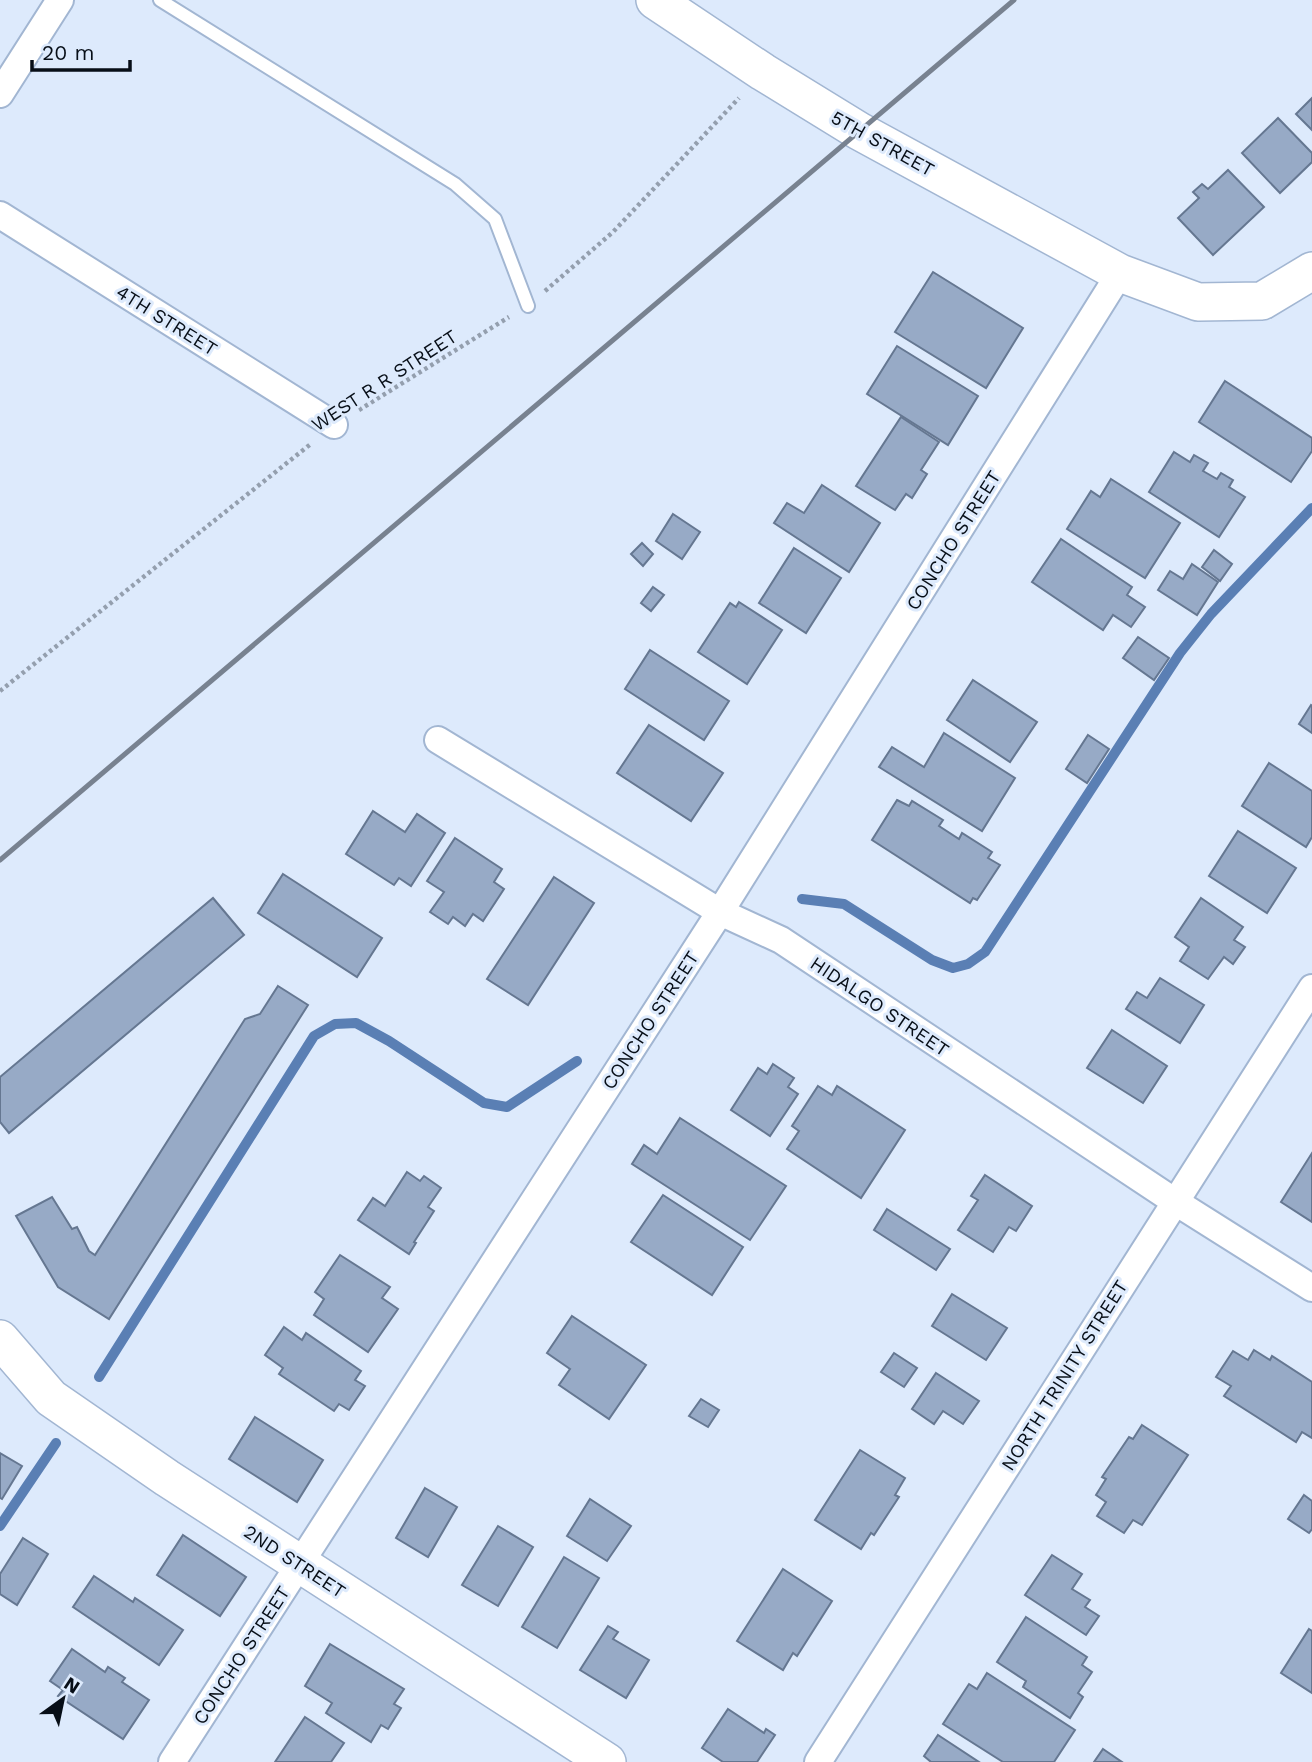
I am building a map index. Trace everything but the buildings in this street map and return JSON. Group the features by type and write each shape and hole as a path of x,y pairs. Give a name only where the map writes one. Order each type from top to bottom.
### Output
{"street":[{"path":"0,94 60,0"},
{"name":"5TH STREET","path":"654,0 859,131 1120,273 1198,302 1262,301 1312,271"},
{"name":"4TH STREET","path":"0,215 334,425"},
{"name":"CONCHO STREET","path":"172,1762 720,912 1120,273"},
{"name":"HIDALGO STREET","path":"438,740 720,912 781,940 1174,1201 1312,1288"},
{"name":"NORTH TRINITY STREET","path":"818,1762 1312,988"},
{"name":"2ND STREET","path":"0,1339 51,1398 167,1478 607,1762"}],"lane":[{"path":"160,0 455,184 495,219 528,306"}],"path":[{"name":"WEST R R STREET","path":"0,691 334,425 528,306 613,232 763,72"}],"waterway":[{"path":"802,899 844,904 932,960 953,968 968,964 985,952 1180,653 1211,614 1312,508"},
{"path":"99,1377 314,1036 335,1024 356,1023 389,1041 484,1103 507,1107 577,1061"},
{"path":"0,1526 56,1443"}],"railway":[{"path":"0,860 1014,0"}]}
